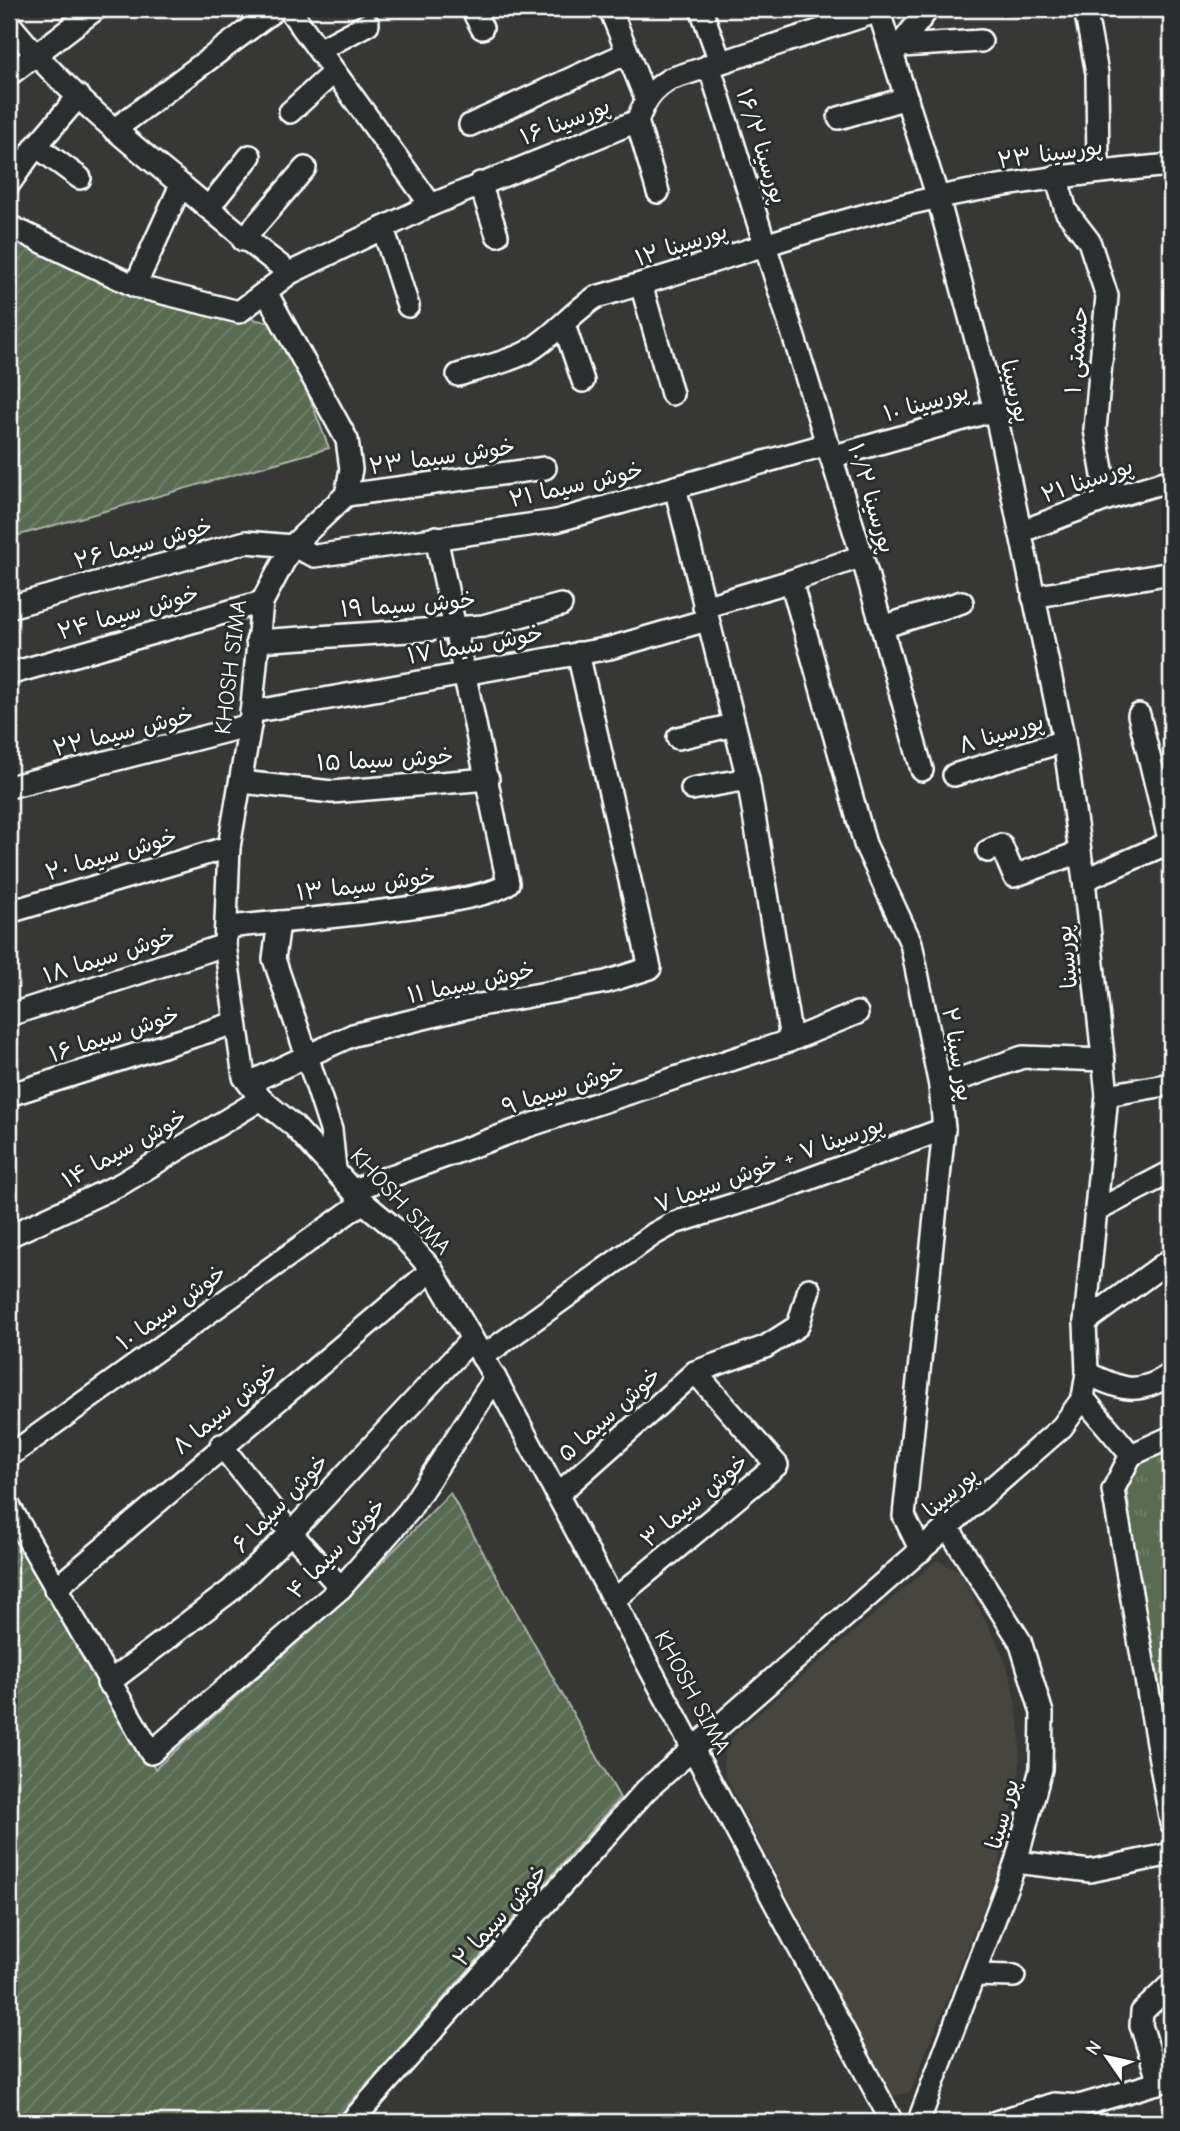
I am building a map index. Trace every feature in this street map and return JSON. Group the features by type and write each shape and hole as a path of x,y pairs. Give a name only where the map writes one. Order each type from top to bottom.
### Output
{"street":[{"path":"9,75 96,9"},
{"path":"114,130 276,9"},
{"path":"289,9 431,205"},
{"path":"471,9 482,28"},
{"path":"610,9 646,99"},
{"name":"پورسینا ۱۶/۲","path":"701,9 765,244"},
{"path":"897,51 928,9"},
{"path":"1084,9 1097,73 1098,172"},
{"name":"پورسینا ۱۶","path":"135,286 239,313 290,273 383,228 480,183 637,121 646,99 655,87 670,79 878,10"},
{"name":"پورسینا","path":"693,1749 1062,1427 1083,1398 1087,1373 1084,1322 1107,1095 1084,880 1064,741 995,410 907,98 897,51 878,10"},
{"path":"9,23 34,55 114,130 243,240 290,273"},
{"path":"319,50 368,24"},
{"path":"897,51 981,40"},
{"path":"470,125 627,53"},
{"path":"290,112 334,72"},
{"path":"9,184 36,146 79,96"},
{"path":"839,118 907,98"},
{"path":"637,121 659,192"},
{"path":"36,146 80,178"},
{"path":"208,208 250,156"},
{"name":"پورسینا ۲۳","path":"937,198 1056,176 1171,165"},
{"path":"243,240 305,168"},
{"name":"حشمتی ۱","path":"1056,176 1066,211 1088,241 1107,296 1095,429 1107,499"},
{"path":"480,183 497,235"},
{"path":"9,226 135,286 181,185"},
{"name":"پورسینا ۱۲","path":"458,375 526,352 564,326 578,308 596,297 765,244 937,198"},
{"path":"383,228 408,306"},
{"name":"پورسینا ۱۰/۲","path":"765,244 862,556 922,770"},
{"path":"641,284 672,394"},
{"path":"266,292 347,440 351,469 346,495"},
{"path":"564,326 583,381"},
{"name":"پورسینا ۱۰","path":"830,451 995,410"},
{"name":"خوش سیما ۲۱","path":"292,547 315,556 556,521 675,487 830,451"},
{"name":"خوش سیما ۲۳","path":"346,495 545,468"},
{"name":"پورسینا ۲۱","path":"1020,532 1107,499 1171,480"},
{"path":"675,487 748,779 791,1039"},
{"name":"KHOSH SIMA","path":"346,495 292,547 261,602 242,782 229,848 226,936 244,1077 255,1091 294,1126 358,1196 399,1232 432,1270 495,1378 892,2122"},
{"path":"436,537 453,628 488,779"},
{"name":"خوش سیما ۲۶","path":"9,607 246,542 292,547"},
{"name":"خوش سیما ۱۷","path":"250,719 464,672 610,648 862,556"},
{"path":"1033,597 1171,573"},
{"name":"پور سینا ۲","path":"791,581 865,844 911,943 940,1086 944,1129 904,1516 922,1551"},
{"name":"خوش سیما ۲۴","path":"9,674 261,602"},
{"path":"882,627 962,602"},
{"name":"خوش سیما ۱۹","path":"257,641 483,626 561,605"},
{"name":"خوش سیما ۱۱","path":"255,1091 307,1056 353,1035 469,1007 606,982 650,968 578,653"},
{"path":"1084,880 1171,843 1139,715"},
{"name":"خوش سیما ۲۲","path":"9,787 250,719"},
{"path":"678,738 734,725"},
{"name":"پورسینا ۸","path":"954,775 1064,741"},
{"name":"خوش سیما ۱۵","path":"242,782 332,792 488,779"},
{"name":"خوش سیما ۱۳","path":"226,936 279,922 453,900 502,890 508,883 488,779"},
{"path":"692,789 748,779"},
{"path":"988,851 1001,845 1014,876 1080,852"},
{"name":"خوش سیما ۲۰","path":"9,912 229,848"},
{"path":"279,922 274,959 331,1130 335,1169"},
{"name":"خوش سیما ۱۸","path":"9,1015 226,936"},
{"name":"خوش سیما ۹","path":"358,1196 527,1126 791,1039 857,1013"},
{"name":"خوش سیما ۱۶","path":"9,1095 235,1023"},
{"path":"940,1086 1023,1058 1104,1060"},
{"path":"1107,1095 1171,1084"},
{"name":"خوش سیما ۱۴","path":"9,1236 121,1184 255,1091"},
{"name":"پورسینا ۷ + خوش سیما ۷","path":"477,1348 674,1223 774,1192 944,1129"},
{"path":"1096,1211 1171,1172"},
{"name":"خوش سیما ۱۰","path":"9,1456 358,1196"},
{"path":"1084,1322 1171,1259"},
{"name":"خوش سیما ۸","path":"55,1589 221,1445 432,1270"},
{"path":"695,1372 765,1347 798,1326 809,1289"},
{"name":"خوش سیما ۶","path":"108,1683 230,1591 477,1348"},
{"name":"خوش سیما ۵","path":"557,1495 695,1372"},
{"name":"خوش سیما ۳","path":"614,1600 777,1465 695,1372"},
{"path":"1087,1373 1112,1385 1140,1390 1171,1374"},
{"name":"خوش سیما ۴","path":"108,1683 150,1753 341,1588 408,1512 495,1378"},
{"path":"1083,1398 1131,1455"},
{"path":"1171,1437 1131,1455 1113,1490 1171,1823"},
{"path":"221,1445 290,1533 341,1588"},
{"path":"9,1506 108,1683"},
{"name":"پور سینا","path":"921,2119 1016,1862 1041,1769 1042,1713 1020,1641 948,1528"},
{"name":"خوش سیما ۲","path":"351,2122 646,1790 693,1749"},
{"path":"1016,1862 1090,1871 1171,1854"},
{"path":"974,1975 1014,1976"},
{"path":"996,2122 1054,2104 1079,2106 1165,2081 1141,2025 1142,2012 1171,1984"},
{"path":"899,2122 921,2119"}],"shaded area":[{"path":"937,1560 959,1571 1000,1648 1012,1683 1020,1731 1019,1779 997,1873 911,2091 892,2097 726,1778 723,1764 725,1748 734,1735"}],"green space":[{"path":"9,236 70,268 102,280 270,323 296,363 329,448 9,538"},
{"path":"1171,1443 1171,1751 1130,1521 1126,1480 1147,1452"},
{"path":"450,1493 620,1798 334,2122 9,2122 9,1525 155,1769 348,1597"}]}
